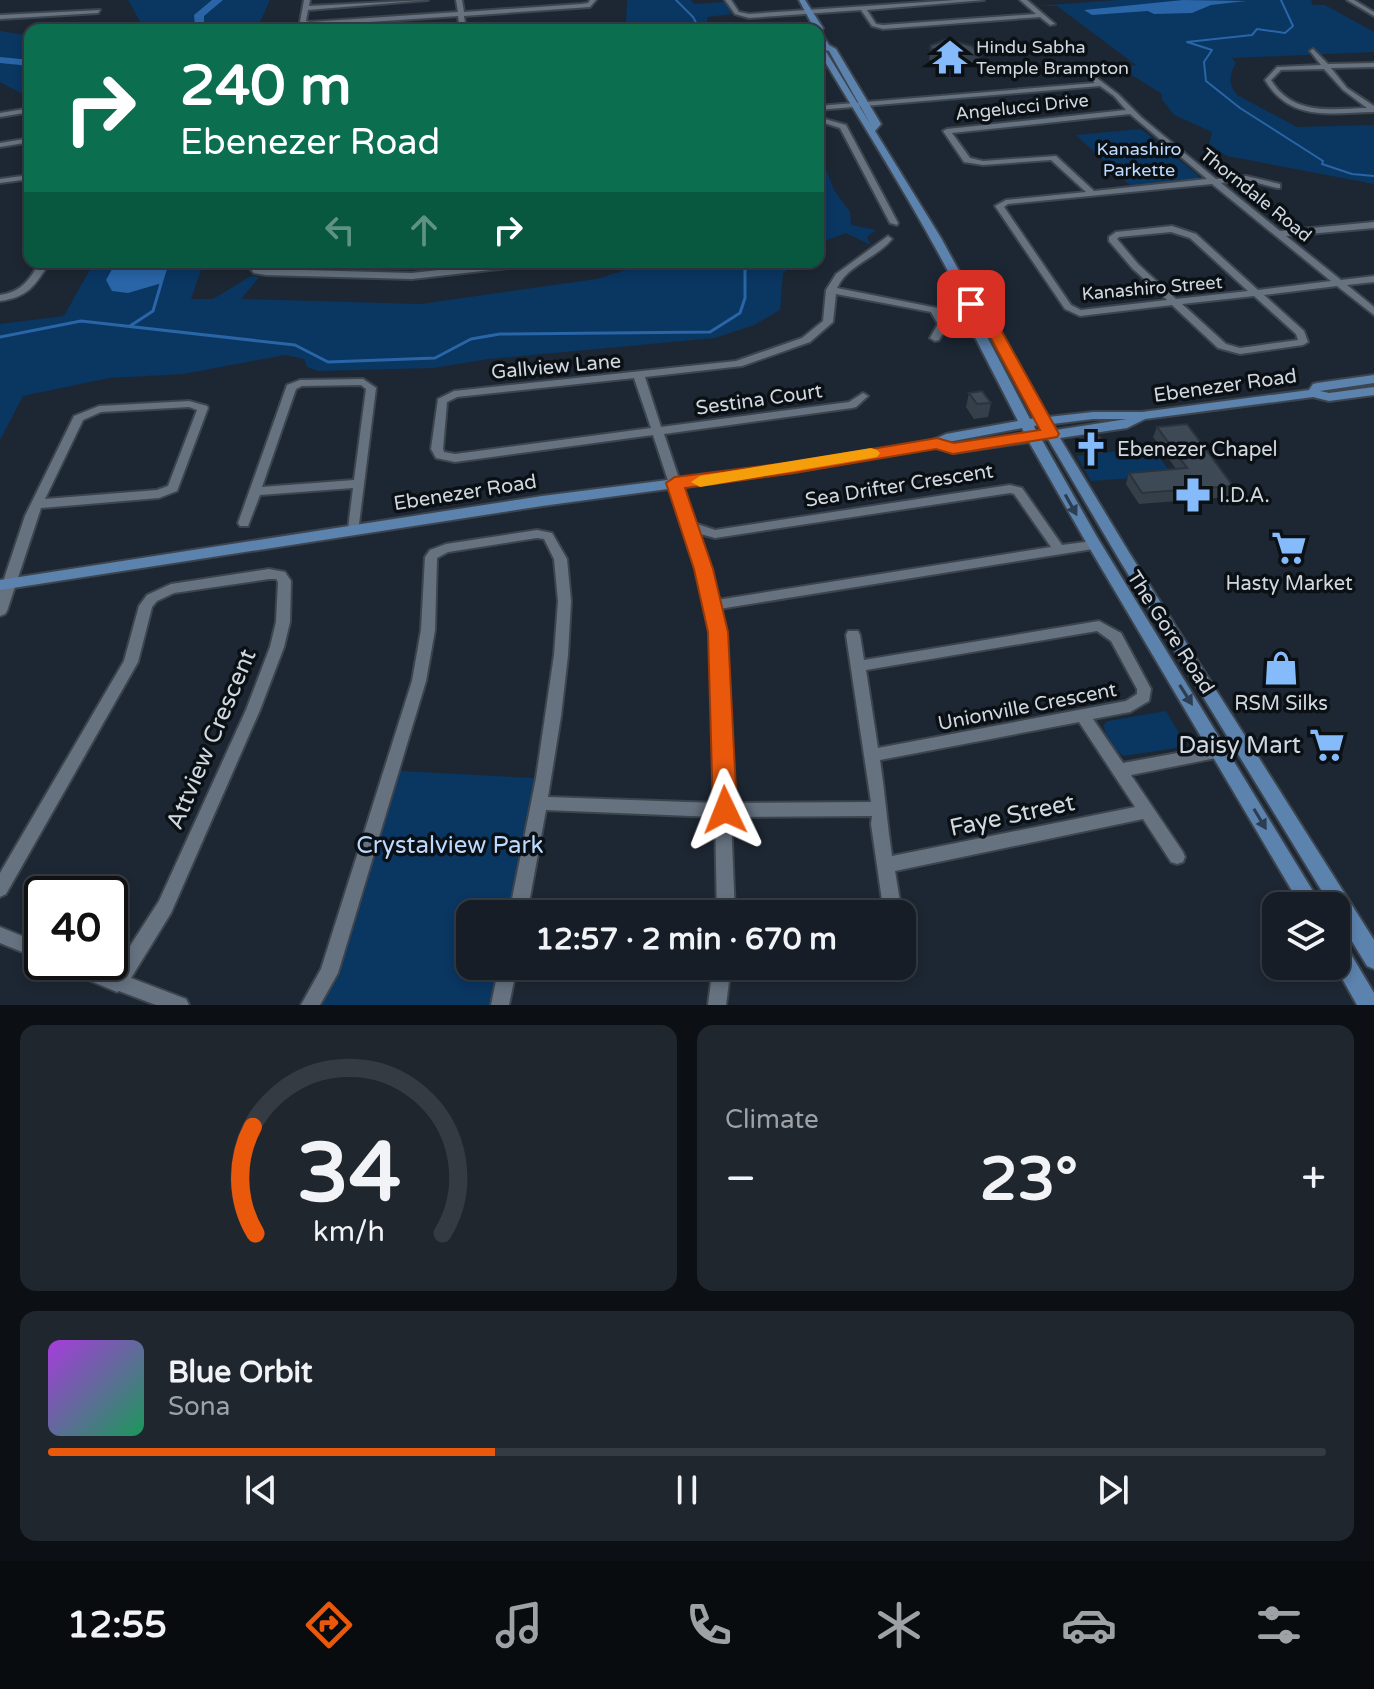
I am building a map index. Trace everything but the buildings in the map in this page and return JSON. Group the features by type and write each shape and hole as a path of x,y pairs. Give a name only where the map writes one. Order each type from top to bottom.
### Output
{"main road":[{"path":"793,0 808,24"},
{"name":"The Gore Road","path":"802,0 817,24"},
{"name":"The Gore Road","path":"824,44 832,49 877,124 872,129"},
{"name":"The Gore Road","path":"824,54 865,125 872,129 971,304 984,312 1126,562 1260,771 1374,959"},
{"name":"The Gore Road","path":"971,304 967,310 1093,545 1221,751 1304,892"},
{"name":"Ebenezer Road","path":"1313,393 1317,387 1374,379"},
{"name":"Ebenezer Road","path":"4,585 354,529 794,468 937,443 953,449 1048,428 1127,424 1142,416 1313,393 1329,397 1374,391"},
{"path":"1350,972 1369,1005"}],"street":[{"path":"425,0 307,4 303,22 586,6 593,0"},
{"path":"459,0 462,24"},
{"path":"728,0 737,13 745,16 981,0"},
{"path":"1023,0 1052,24"},
{"path":"1350,0 1374,14"},
{"path":"0,17 96,14 94,2"},
{"path":"863,8 874,25 883,27 1041,15"},
{"path":"1313,51 1345,89 1373,110"},
{"path":"1373,110 1302,109 1277,93 1268,80 1279,68 1374,65"},
{"name":"Thorndale Road","path":"1083,70 1374,312"},
{"path":"824,108 1102,84"},
{"path":"0,115 24,111"},
{"name":"Angelucci Drive","path":"1092,193 1053,158 983,163 967,160 947,131 1132,112"},
{"path":"824,121 843,127 894,223"},
{"path":"0,145 24,141"},
{"path":"0,181 24,178"},
{"name":"Kanashiro Street","path":"1277,186 1246,178 1006,202 999,206 1073,311 1087,314 1374,279"},
{"path":"1278,234 1374,225"},
{"path":"1172,229 1193,236 1301,333 1303,342 1240,351 1228,349 1175,304 1135,266 1112,239 1116,235 1172,229"},
{"path":"888,239 881,249 845,270 831,290 934,310 943,324 935,338"},
{"path":"0,298 22,294 30,289 42,268"},
{"path":"255,268 257,271 375,276 429,275 486,268"},
{"name":"Gallview Lane","path":"657,431 455,458 440,455 437,449 442,401 454,394 639,376 750,361 806,340 828,322 831,290"},
{"path":"639,376 697,547 713,605 721,673 726,900"},
{"path":"244,523 291,387 300,383 363,382 371,388 357,484 354,529"},
{"name":"Sestina Court","path":"657,431 852,405 863,396"},
{"path":"0,611 4,585 37,504 82,415 99,409 189,404 203,408 173,488 159,494 37,504"},
{"path":"256,491 357,484"},
{"name":"Sea Drifter Crescent","path":"689,526 715,534 1010,489 1018,491 1059,550"},
{"path":"310,1005 329,973 419,681 430,613 430,562 439,549 537,534 554,540 564,595 563,661 521,900"},
{"name":"Sea Drifter Crescent","path":"697,547 715,534"},
{"path":"713,605 1093,545"},
{"name":"Attview Crescent","path":"0,889 131,662 146,606 152,598 171,589 280,575 286,588 283,622 253,710 158,923 117,983"},
{"name":"Unionville Crescent","path":"859,666 1099,626 1116,637 1144,689 1144,697 1130,706 872,755"},
{"path":"853,635 891,900"},
{"path":"1084,717 1177,857"},
{"path":"1121,770 1221,751"},
{"path":"538,803 725,810 880,809"},
{"name":"Faye Street","path":"886,865 1147,811"},
{"path":"0,935 24,945"},
{"path":"110,980 180,1005"},
{"path":"500,1005 505,980"},
{"path":"717,1005 720,980"}],"green space":[{"path":"128,0 270,0 259,24 141,23"},
{"path":"627,0 691,0 694,4 724,2 732,14 707,17 708,24 626,23"},
{"path":"1118,0 1311,0 1313,5 1325,5 1374,32 1374,52 1232,58 1236,63 1230,79 1237,95 1297,127 1374,125 1374,184 1227,156 1209,144 1212,132 1174,115 1162,99 1162,94 1119,67 1136,65 1057,6 1035,6"},
{"path":"0,31 24,35 24,95 0,82"},
{"name":"Kanashiro Parkette","path":"1141,129 1199,176 1197,179 1131,186 1076,135"},
{"path":"824,164 834,190 850,212 851,225 876,230 867,237 871,245 846,233 824,241"},
{"path":"91,268 202,268 191,299 213,299 251,276 259,277 241,299 420,304 597,279 632,268 791,268 783,273 780,310 754,325 715,338 488,359 433,368 318,371 307,367 304,359 285,355 183,374 109,378 23,396 0,440 0,324 64,316"},
{"path":"1152,447 1172,475 1091,481 1077,456"},
{"path":"1166,711 1185,743 1182,747 1124,756 1106,734 1104,725 1108,721"},
{"name":"Crystalview Park","path":"400,771 534,778 511,900 456,900 456,980 496,980 491,1005 321,1005 340,969"}],"shaded area":[{"path":"1183,0 1246,1 1211,5 1192,13 1154,14 1148,11 1092,15 1084,10"},
{"path":"113,268 164,268 162,283 128,293 112,291 106,280"}],"waterway":[{"path":"199,24 199,15 218,0"},
{"path":"676,0 697,24"},
{"path":"1281,0 1293,26 1285,33 1257,29 1252,35 1187,42 1212,50 1204,62 1206,81 1240,108 1323,161 1322,164 1352,174 1374,176"},
{"path":"0,60 24,62"},
{"path":"165,272 166,268"},
{"path":"0,337 81,321 295,345 328,362 435,358 471,339 500,334 710,332 740,313 745,298 745,268"},
{"path":"130,326 153,311 165,270"}],"slow traffic":[{"path":"700,482 871,453"}],"place":[{"name":"Hindu Sabha Temple Brampton","path":"950,57"},
{"name":"Ebenezer Chapel","path":"1091,449"},
{"name":"I.D.A.","path":"1193,495"},
{"name":"Hasty Market","path":"1289,548"},
{"name":"RSM Silks","path":"1281,668"},
{"name":"Daisy Mart","path":"1327,745"}],"route":[{"path":"725,810 718,632 703,569 675,483 794,468 937,443 953,449 1051,434 984,312 971,304"}]}
